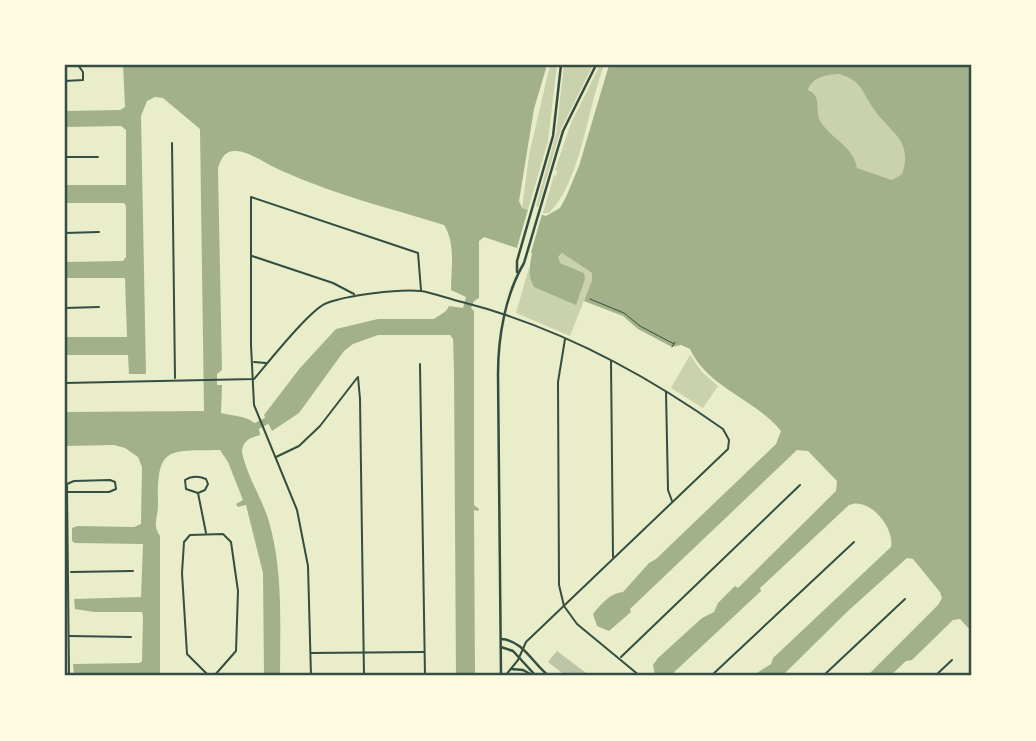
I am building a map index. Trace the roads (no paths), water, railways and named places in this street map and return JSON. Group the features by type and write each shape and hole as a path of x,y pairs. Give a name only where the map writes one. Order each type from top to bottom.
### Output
{"main road":[{"path":"503,676 498,363 520,253 553,136 561,65"},
{"path":"517,275 526,255 563,131 596,65"},
{"path":"501,639 515,642 549,676"},
{"path":"501,648 509,649 535,676"},
{"path":"511,669 523,670 535,676"}],"street":[{"path":"65,81 83,80 83,72 78,65"},
{"path":"172,143 175,379"},
{"path":"65,157 98,156"},
{"path":"311,676 308,566 297,510 254,405 251,197 418,253 421,291"},
{"path":"65,233 99,232"},
{"path":"252,256 332,284 355,295"},
{"path":"65,383 254,379 280,347 325,303 355,295 421,291 506,314 565,338 666,391 723,429 729,440 729,447 725,452 526,642 519,658 503,676"},
{"path":"65,308 99,307"},
{"path":"565,338 560,356 558,382 559,585 564,606 577,624 640,676"},
{"path":"611,360 613,558"},
{"path":"252,361 267,364"},
{"path":"420,364 425,676"},
{"path":"276,457 299,446 320,426 358,377 364,676"},
{"path":"666,391 668,490 672,502"},
{"path":"189,477 205,479 208,484 205,490 198,493 186,489 185,480 189,477"},
{"path":"67,492 109,492 116,489 116,486 115,482 110,480 74,481 66,484 69,676"},
{"path":"621,658 800,485"},
{"path":"198,493 206,534"},
{"path":"209,676 187,654 182,573 184,542 190,535 223,534 231,542 238,591 236,651 214,676"},
{"path":"711,676 854,542"},
{"path":"69,572 133,571"},
{"path":"823,676 905,599"},
{"path":"67,636 131,637"},
{"path":"311,653 425,652"},
{"path":"935,676 952,660"}],"waterway":[{"path":"251,429 274,417"}]}
